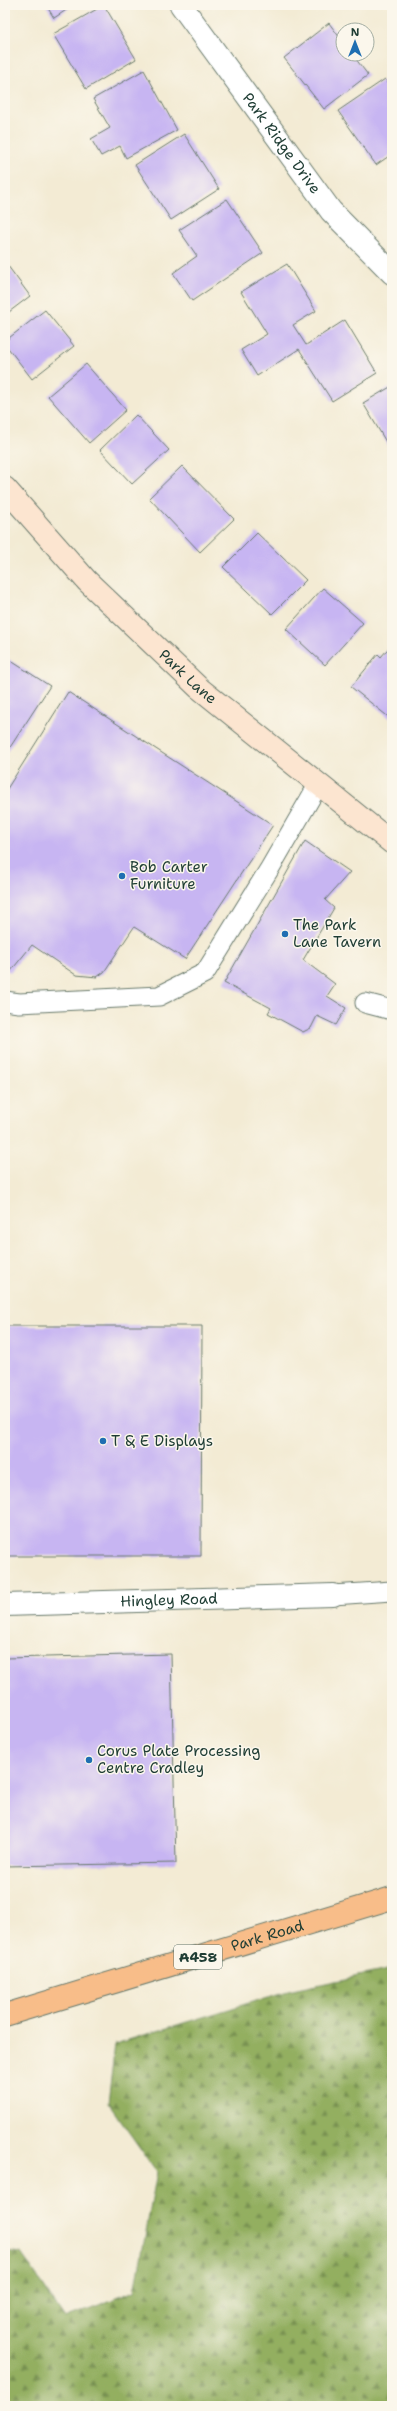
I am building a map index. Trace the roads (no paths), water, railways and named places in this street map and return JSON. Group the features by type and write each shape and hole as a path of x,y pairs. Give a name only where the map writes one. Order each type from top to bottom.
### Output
{"highway":[{"name":"Park Road","path":"5,2015 392,1898"}],"main road":[{"name":"Park Lane","path":"5,488 87,581 199,688 392,843"}],"street":[{"name":"Park Ridge Drive","path":"181,5 331,212 392,274"},
{"name":"Hingley Road","path":"5,1605 333,1595"}],"lane":[{"path":"5,1001 19,1003 159,996 205,973 270,868 318,785"},
{"path":"365,1002 392,1010"},
{"path":"333,1595 392,1591"}],"place":[{"name":"Bob Carter Furniture","path":"122,876"},
{"name":"The Park Lane Tavern","path":"285,934"},
{"name":"T & E Displays","path":"103,1441"},
{"name":"Corus Plate Processing Centre Cradley","path":"89,1760"}]}
